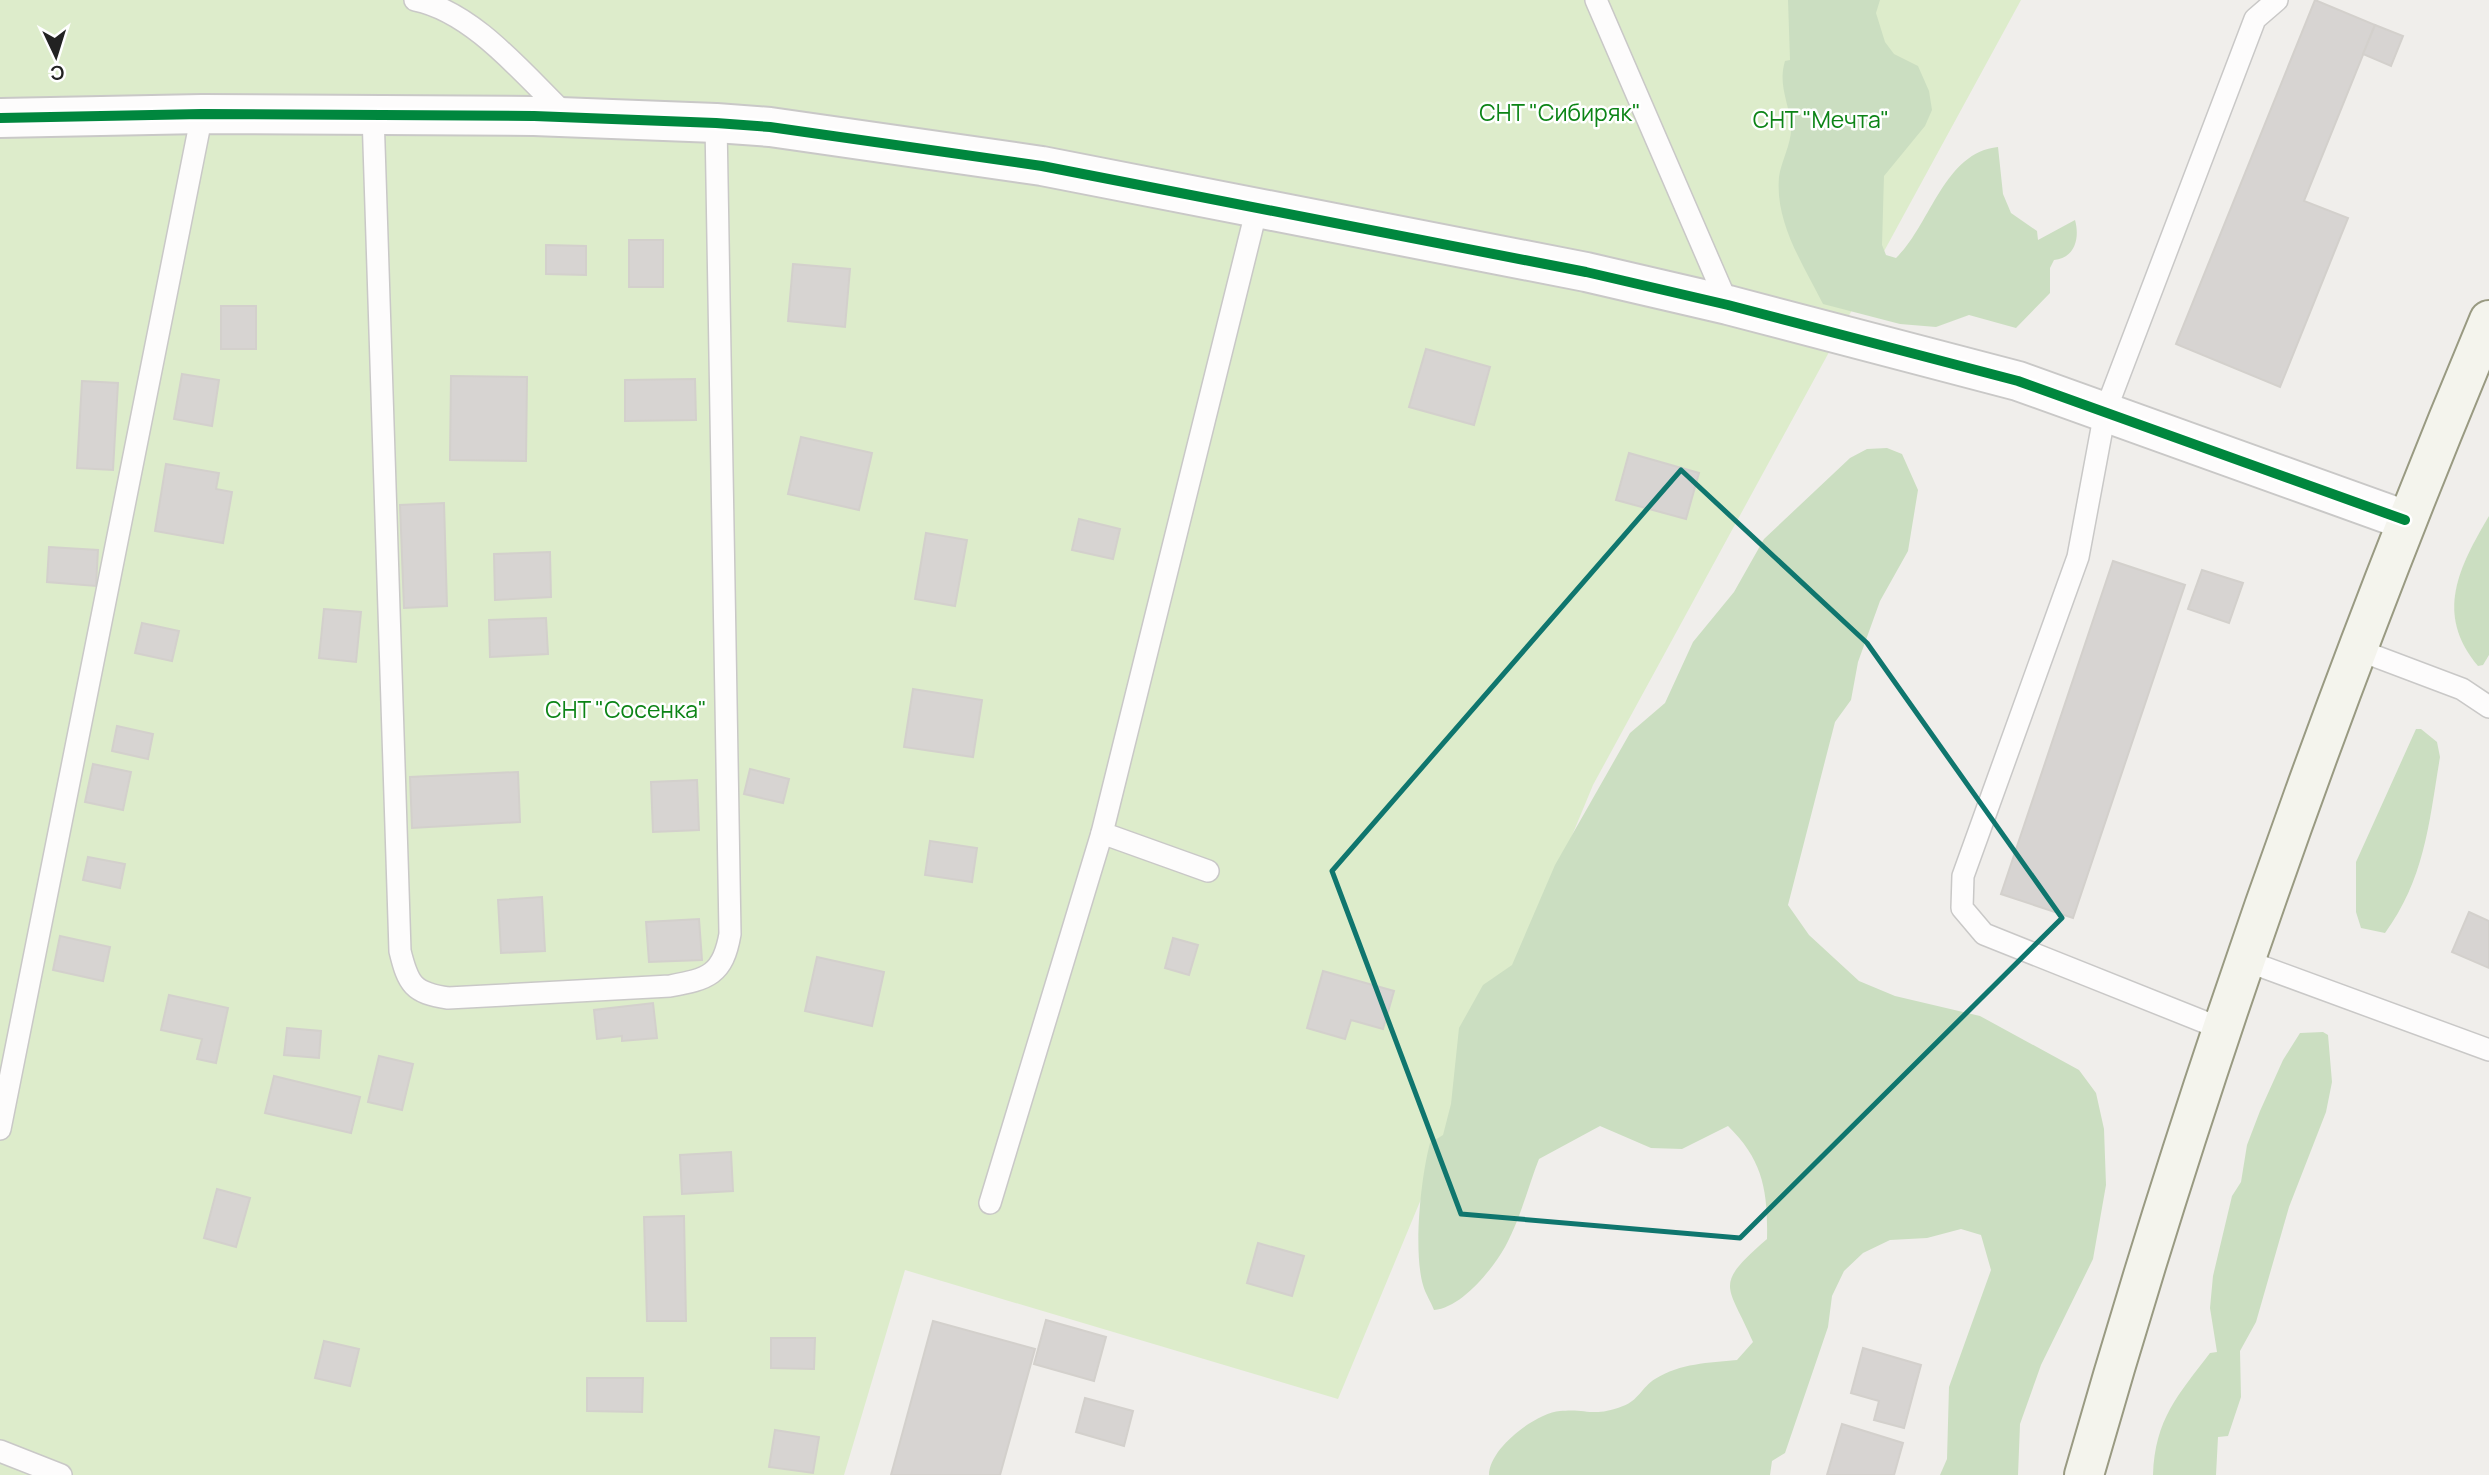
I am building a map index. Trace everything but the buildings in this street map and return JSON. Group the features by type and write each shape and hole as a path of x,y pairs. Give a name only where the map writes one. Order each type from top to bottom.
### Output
{"main road":[{"path":"2084,1475 2245,960 2405,520 2489,320"}],"street":[{"path":"0,118 373,114 568,117 716,123 770,127 1042,166 1586,272 1728,305 2018,381 2405,520"}],"lane":[{"path":"415,0 434,4 471,25 568,117"},
{"path":"1596,0 1728,305"},
{"path":"2222,1029 1984,934 1962,908 1963,876 2078,557 2105,412 2255,19 2277,0"},
{"path":"0,1129 202,114"},
{"path":"373,114 400,951 412,986 427,995 447,998 670,986 700,981 716,971 726,954 730,934 716,123"},
{"path":"990,1203 1102,833 1258,208"},
{"path":"2356,649 2462,689 2489,707"},
{"path":"1102,833 1208,871"},
{"path":"2245,960 2489,1050"},
{"path":"0,1451 61,1475"}],"highlighted area":[{"path":"1681,470 1867,643 2062,918 1740,1238 1461,1214 1332,871"}],"green space":[{"name":"СНТ \"Сосенка\"","path":"0,0 2021,0 1593,785 1338,1399 905,1270 844,1475 0,1475"},
{"name":"СНТ \"Мечта\"","path":"1788,0 1880,0 1876,13 1885,42 1894,54 1918,66 1929,91 1932,110 1925,126 1884,176 1882,245 1886,255 1896,258 1908,244 1940,192 1964,162 1980,152 1998,147 2003,194 2011,213 2037,231 2038,240 2075,220 2077,234 2074,246 2067,255 2054,260 2050,268 2050,293 2016,328 1969,315 1936,327 1900,324 1823,304 1792,243 1781,211 1779,194 1780,171 1791,131 1783,77 1785,61 1790,60"},
{"path":"1887,448 1902,454 1918,490 1908,551 1880,601 1858,662 1851,700 1835,722 1788,905 1809,935 1859,981 1895,996 1980,1016 2079,1070 2096,1093 2104,1129 2106,1185 2093,1259 2041,1365 2020,1424 2018,1475 1940,1475 1947,1459 1949,1387 1991,1270 1981,1235 1961,1229 1927,1238 1890,1240 1863,1253 1844,1271 1832,1296 1828,1327 1785,1453 1772,1461 1770,1475 1489,1475 1491,1465 1505,1443 1539,1418 1560,1411 1613,1410 1632,1401 1651,1382 1665,1374 1695,1365 1737,1360 1753,1342 1730,1286 1738,1267 1767,1239 1766,1206 1756,1164 1728,1126 1682,1149 1651,1148 1600,1126 1539,1159 1515,1226 1499,1256 1484,1277 1465,1295 1455,1303 1434,1310 1423,1285 1420,1270 1418,1234 1424,1175 1430,1143 1443,1135 1451,1104 1459,1028 1483,985 1512,965 1555,865 1630,733 1665,703 1693,642 1734,592 1764,539 1850,458 1867,449"},
{"path":"2489,516 2489,655 2483,665 2478,666 2465,647 2457,628 2454,609 2461,572"},
{"path":"2416,729 2421,729 2437,742 2440,757 2417,871 2409,892 2385,933 2361,928 2356,912 2356,862"},
{"path":"2323,1032 2328,1035 2332,1082 2326,1112 2289,1207 2256,1322 2240,1351 2241,1397 2228,1436 2218,1437 2216,1475 2153,1475 2158,1438 2170,1409 2210,1353 2217,1352 2210,1308 2213,1276 2232,1196 2241,1182 2247,1145 2260,1111 2283,1060 2300,1033"}],"cycle path":[{"path":"0,118 202,114 534,116 716,123 770,127 1042,166 1586,272 1728,305 2018,381 2405,520"}],"park label":[{"name":"СНТ \"Сибиряк\"","path":"1560,112"}]}
